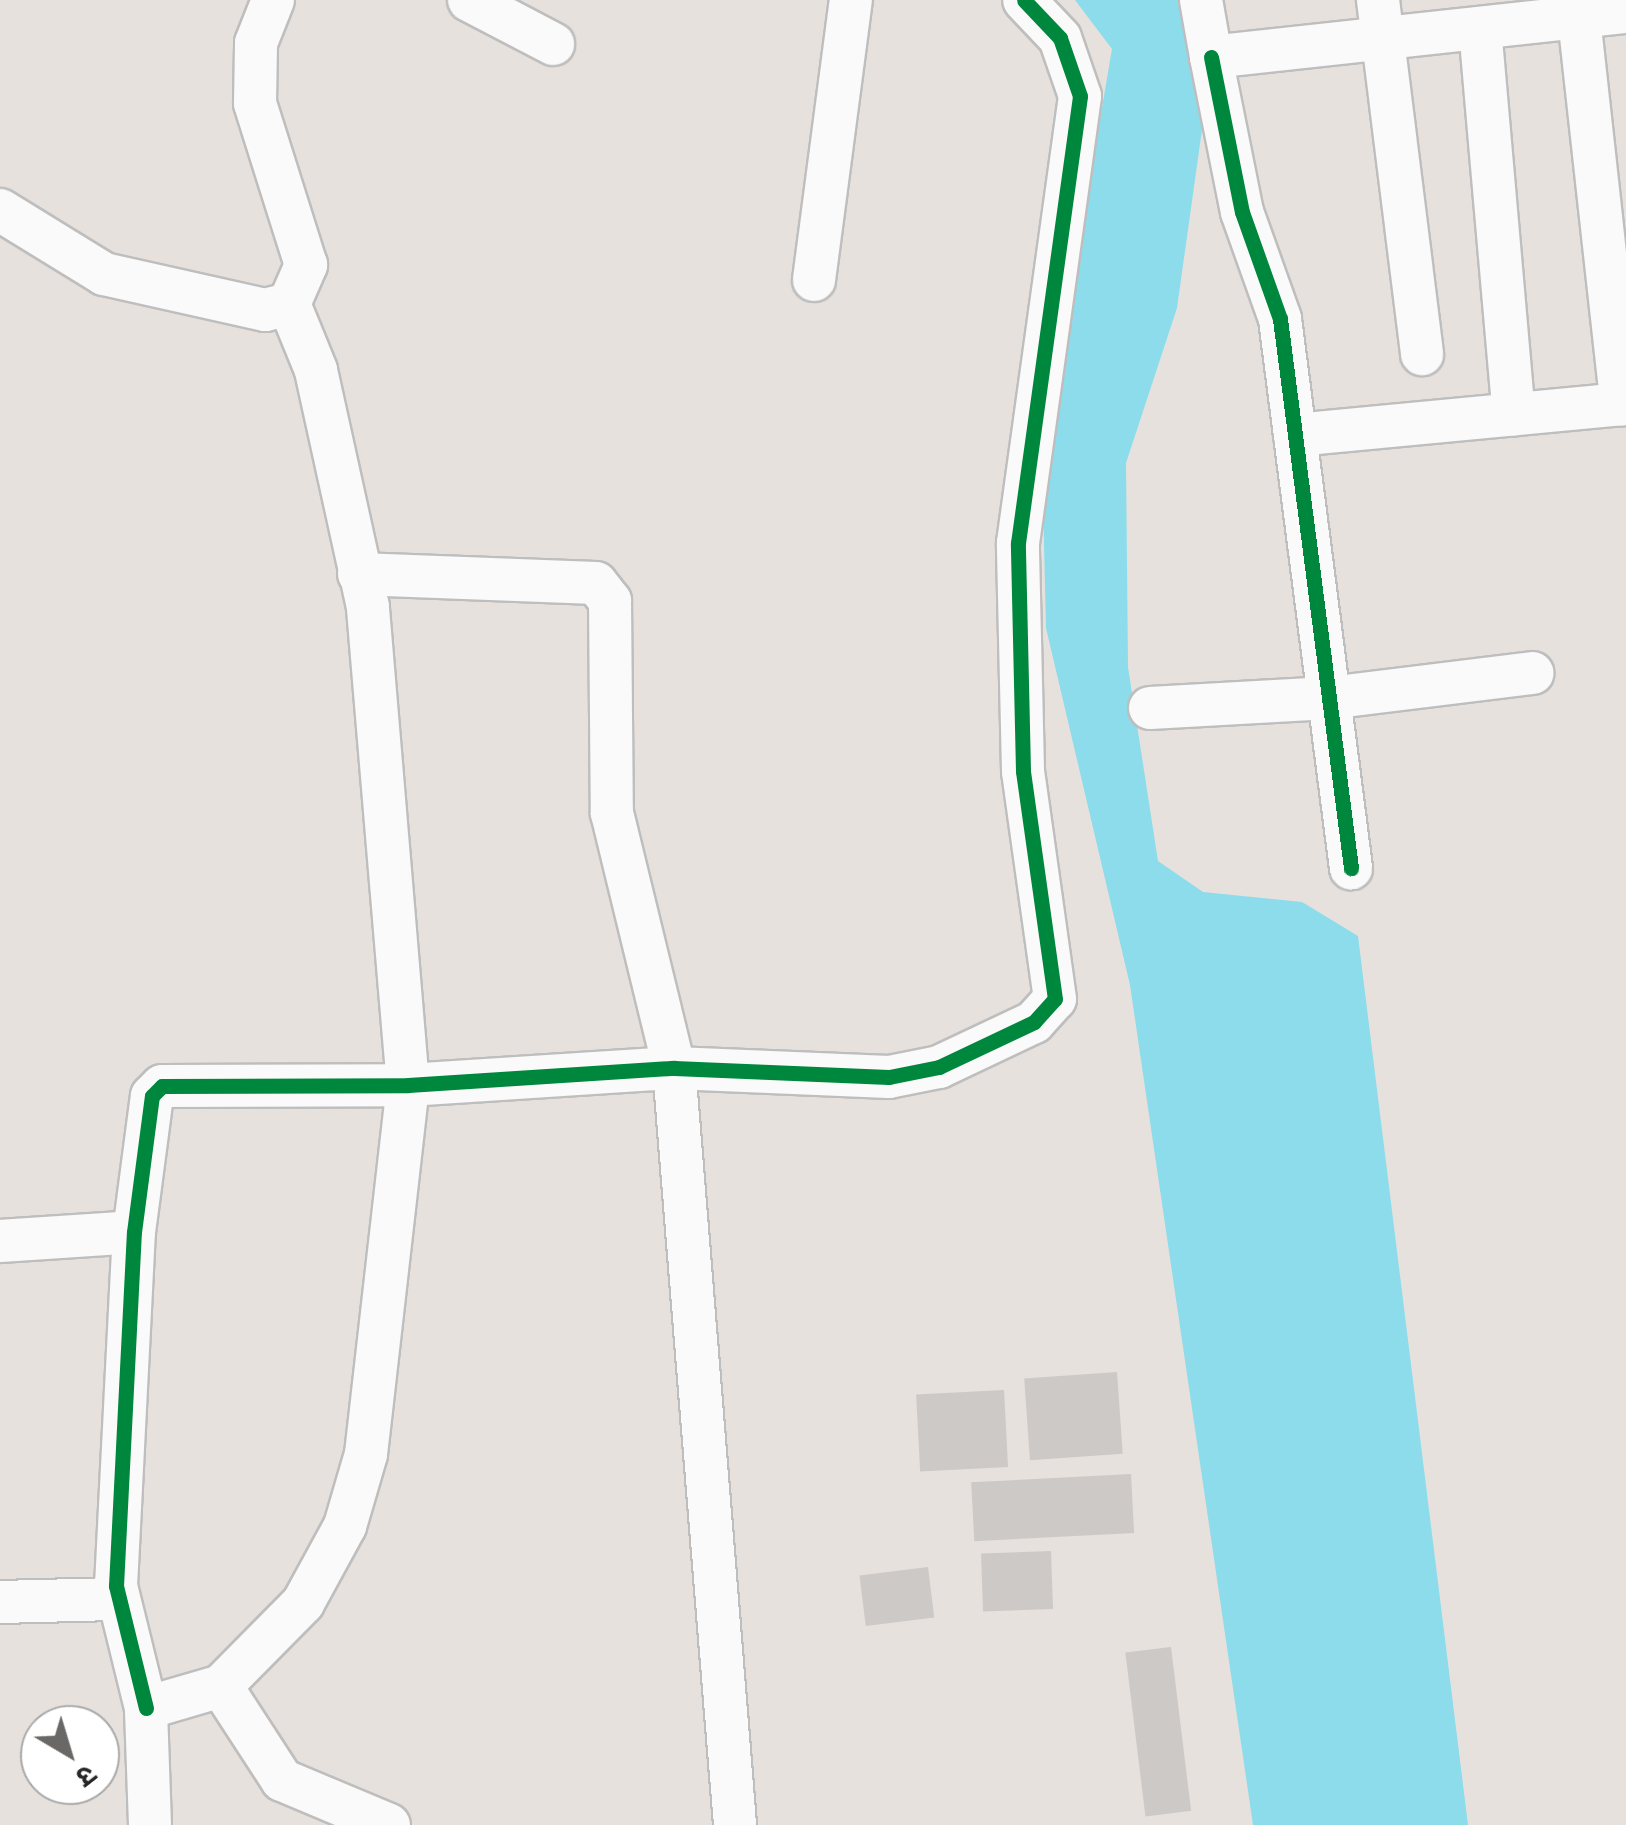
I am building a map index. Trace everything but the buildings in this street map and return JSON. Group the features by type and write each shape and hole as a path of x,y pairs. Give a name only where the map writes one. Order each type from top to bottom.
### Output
{"street":[{"path":"146,1708 222,1686 303,1602 345,1526 366,1454 408,1085 359,574 316,370 288,304 306,264 255,103 256,43 274,0"},
{"path":"470,0 553,44"},
{"path":"814,280 852,0"},
{"path":"150,1825 146,1708 117,1599 134,1232 152,1096 162,1086 408,1085 674,1068 888,1077 940,1067 1034,1022 1055,999 1023,771 1018,543 1080,96 1060,38 1024,0"},
{"path":"1201,0 1242,212 1280,319 1351,868"},
{"path":"1212,56 1380,19 1480,28 1578,9 1626,12"},
{"path":"1295,435 1624,404 1578,9"},
{"path":"1380,19 1422,354"},
{"path":"1480,28 1514,414"},
{"path":"0,210 104,274 265,310 288,304"},
{"path":"359,574 596,582 610,600 612,813 674,1068 735,1825"},
{"path":"1150,708 1329,698 1532,672"},
{"path":"0,1241 134,1232"},
{"path":"0,1602 117,1599"},
{"path":"222,1686 282,1780 389,1825"}],"water":[{"path":"1075,0 1197,0 1206,101 1177,308 1126,463 1128,667 1158,861 1203,892 1302,902 1358,936 1468,1825 1253,1825 1130,985 1046,628 1042,459 1112,49"}],"cycle path":[{"path":"146,1708 116,1586 134,1232 152,1096 162,1086 408,1085 674,1068 889,1077 939,1067 1034,1022 1055,999 1023,771 1018,543 1080,96 1060,38 1024,0"},
{"path":"1211,57 1242,212 1280,319 1351,868"}]}
